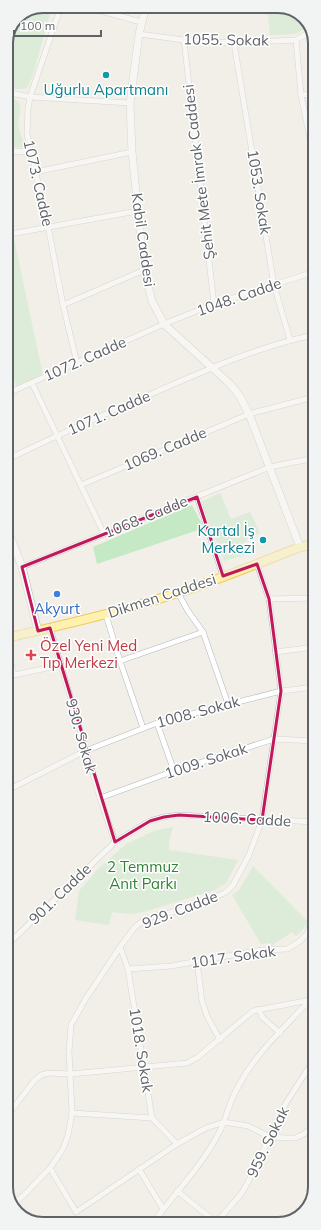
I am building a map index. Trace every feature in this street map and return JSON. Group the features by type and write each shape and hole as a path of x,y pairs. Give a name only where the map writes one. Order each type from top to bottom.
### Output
{"main road":[{"name":"Kabil Caddesi","path":"144,13 138,34 130,103 137,211 144,270 152,301 164,324 230,384 239,395 250,414 300,548"},
{"path":"13,543 22,567 38,630"},
{"name":"Dikmen Caddesi","path":"13,636 106,615 178,593 308,546"}],"street":[{"name":"1073. Cadde","path":"59,13 30,96 27,134 48,226 63,305 77,363"},
{"path":"108,13 141,22"},
{"name":"1055. Sokak","path":"138,34 184,40 234,43 296,40 306,34"},
{"name":"Şehit Mete İmrak Caddesi","path":"184,40 214,304"},
{"path":"296,40 301,95 308,129"},
{"name":"1053. Sokak","path":"234,43 274,285 290,340"},
{"path":"13,93 30,96 130,103"},
{"path":"301,95 308,94"},
{"path":"13,151 31,152"},
{"path":"35,172 132,152"},
{"path":"16,233 137,211"},
{"path":"63,305 144,270"},
{"name":"1048. Cadde","path":"164,324 214,304 308,274"},
{"name":"1072. Cadde","path":"13,391 164,324"},
{"name":"1071. Cadde","path":"13,457 57,435 212,367 290,340 308,336"},
{"path":"32,383 104,534"},
{"name":"1069. Cadde","path":"81,485 250,414 308,399"},
{"name":"1068. Cadde","path":"22,567 270,468 308,459"},
{"path":"197,497 224,576"},
{"name":"929. Cadde","path":"17,1201 50,1168 63,1149 68,1136 72,1113 68,1051 71,1025 85,1000 120,947 135,927 143,921 226,892 233,884 249,856 262,820 281,691 269,599 257,564"},
{"path":"178,593 188,611 203,632 228,704"},
{"path":"269,599 308,598"},
{"path":"106,615 143,728"},
{"name":"930. Sokak","path":"50,628 85,751 115,842"},
{"path":"120,661 203,632"},
{"path":"275,652 308,648"},
{"path":"13,672 14,676 61,665"},
{"name":"1008. Sokak","path":"13,787 85,751 157,723 281,691 308,688"},
{"path":"157,723 174,771"},
{"name":"1009. Sokak","path":"100,798 174,771 274,739 308,741"},
{"name":"1006. Cadde","path":"179,815 308,822"},
{"name":"901. Cadde","path":"13,939 115,842 150,821 179,815"},
{"name":"1017. Sokak","path":"128,969 171,966 262,950 287,949 294,946 308,932"},
{"name":"1018. Sokak","path":"120,947 128,969 152,1118"},
{"path":"197,961 202,1001 207,1016 220,1040"},
{"path":"13,1108 34,1081 41,1075 49,1073 70,1074 144,1068 187,1063 198,1058 248,1015 259,1009 308,1000"},
{"path":"157,1217 209,1152 217,1139 230,1103 244,1076 262,1051 308,1002"},
{"path":"259,1009 262,1017 280,1033"},
{"name":"959. Sokak","path":"222,1217 241,1194 247,1184 286,1103 308,1069"},
{"path":"72,1113 152,1118 177,1144"},
{"path":"50,1168 76,1212 177,1144 206,1128 224,1122 248,1126 270,1136 287,1138 295,1138 308,1130"},
{"path":"139,1169 163,1209"},
{"path":"177,1191 210,1217"}],"highlighted area":[{"path":"197,497 223,576 257,564 269,599 281,691 262,820 179,815 164,817 150,821 115,842 50,628 38,631 22,567"}],"green space":[{"path":"50,13 33,75 27,88 13,88 13,42 15,31 26,18 31,15"},
{"path":"268,13 290,15 298,20 304,29 296,34 270,35"},
{"path":"13,98 18,101 20,105 19,129 26,148 13,147"},
{"path":"13,234 43,376 16,387 13,375"},
{"path":"220,493 231,519 250,512 260,533 250,537 244,543 248,554 224,561 201,502"},
{"path":"192,505 204,528 97,564 93,547"},
{"name":"2 Temmuz Anıt Parkı","path":"173,827 169,841 169,850 238,860 226,883 215,890 143,912 131,914 112,912 109,925 75,920 79,891 98,869 126,844 154,831"},
{"path":"253,866 308,922 296,936 292,932 271,946 269,943 261,944 232,895 239,890"}],"place":[{"name":"Uğurlu Apartmanı","path":"106,75"},
{"name":"Kartal İş Merkezi","path":"263,540"},
{"name":"Akyurt","path":"57,594"},
{"name":"Özel Yeni Med Tıp Merkezi","path":"31,655"}]}
